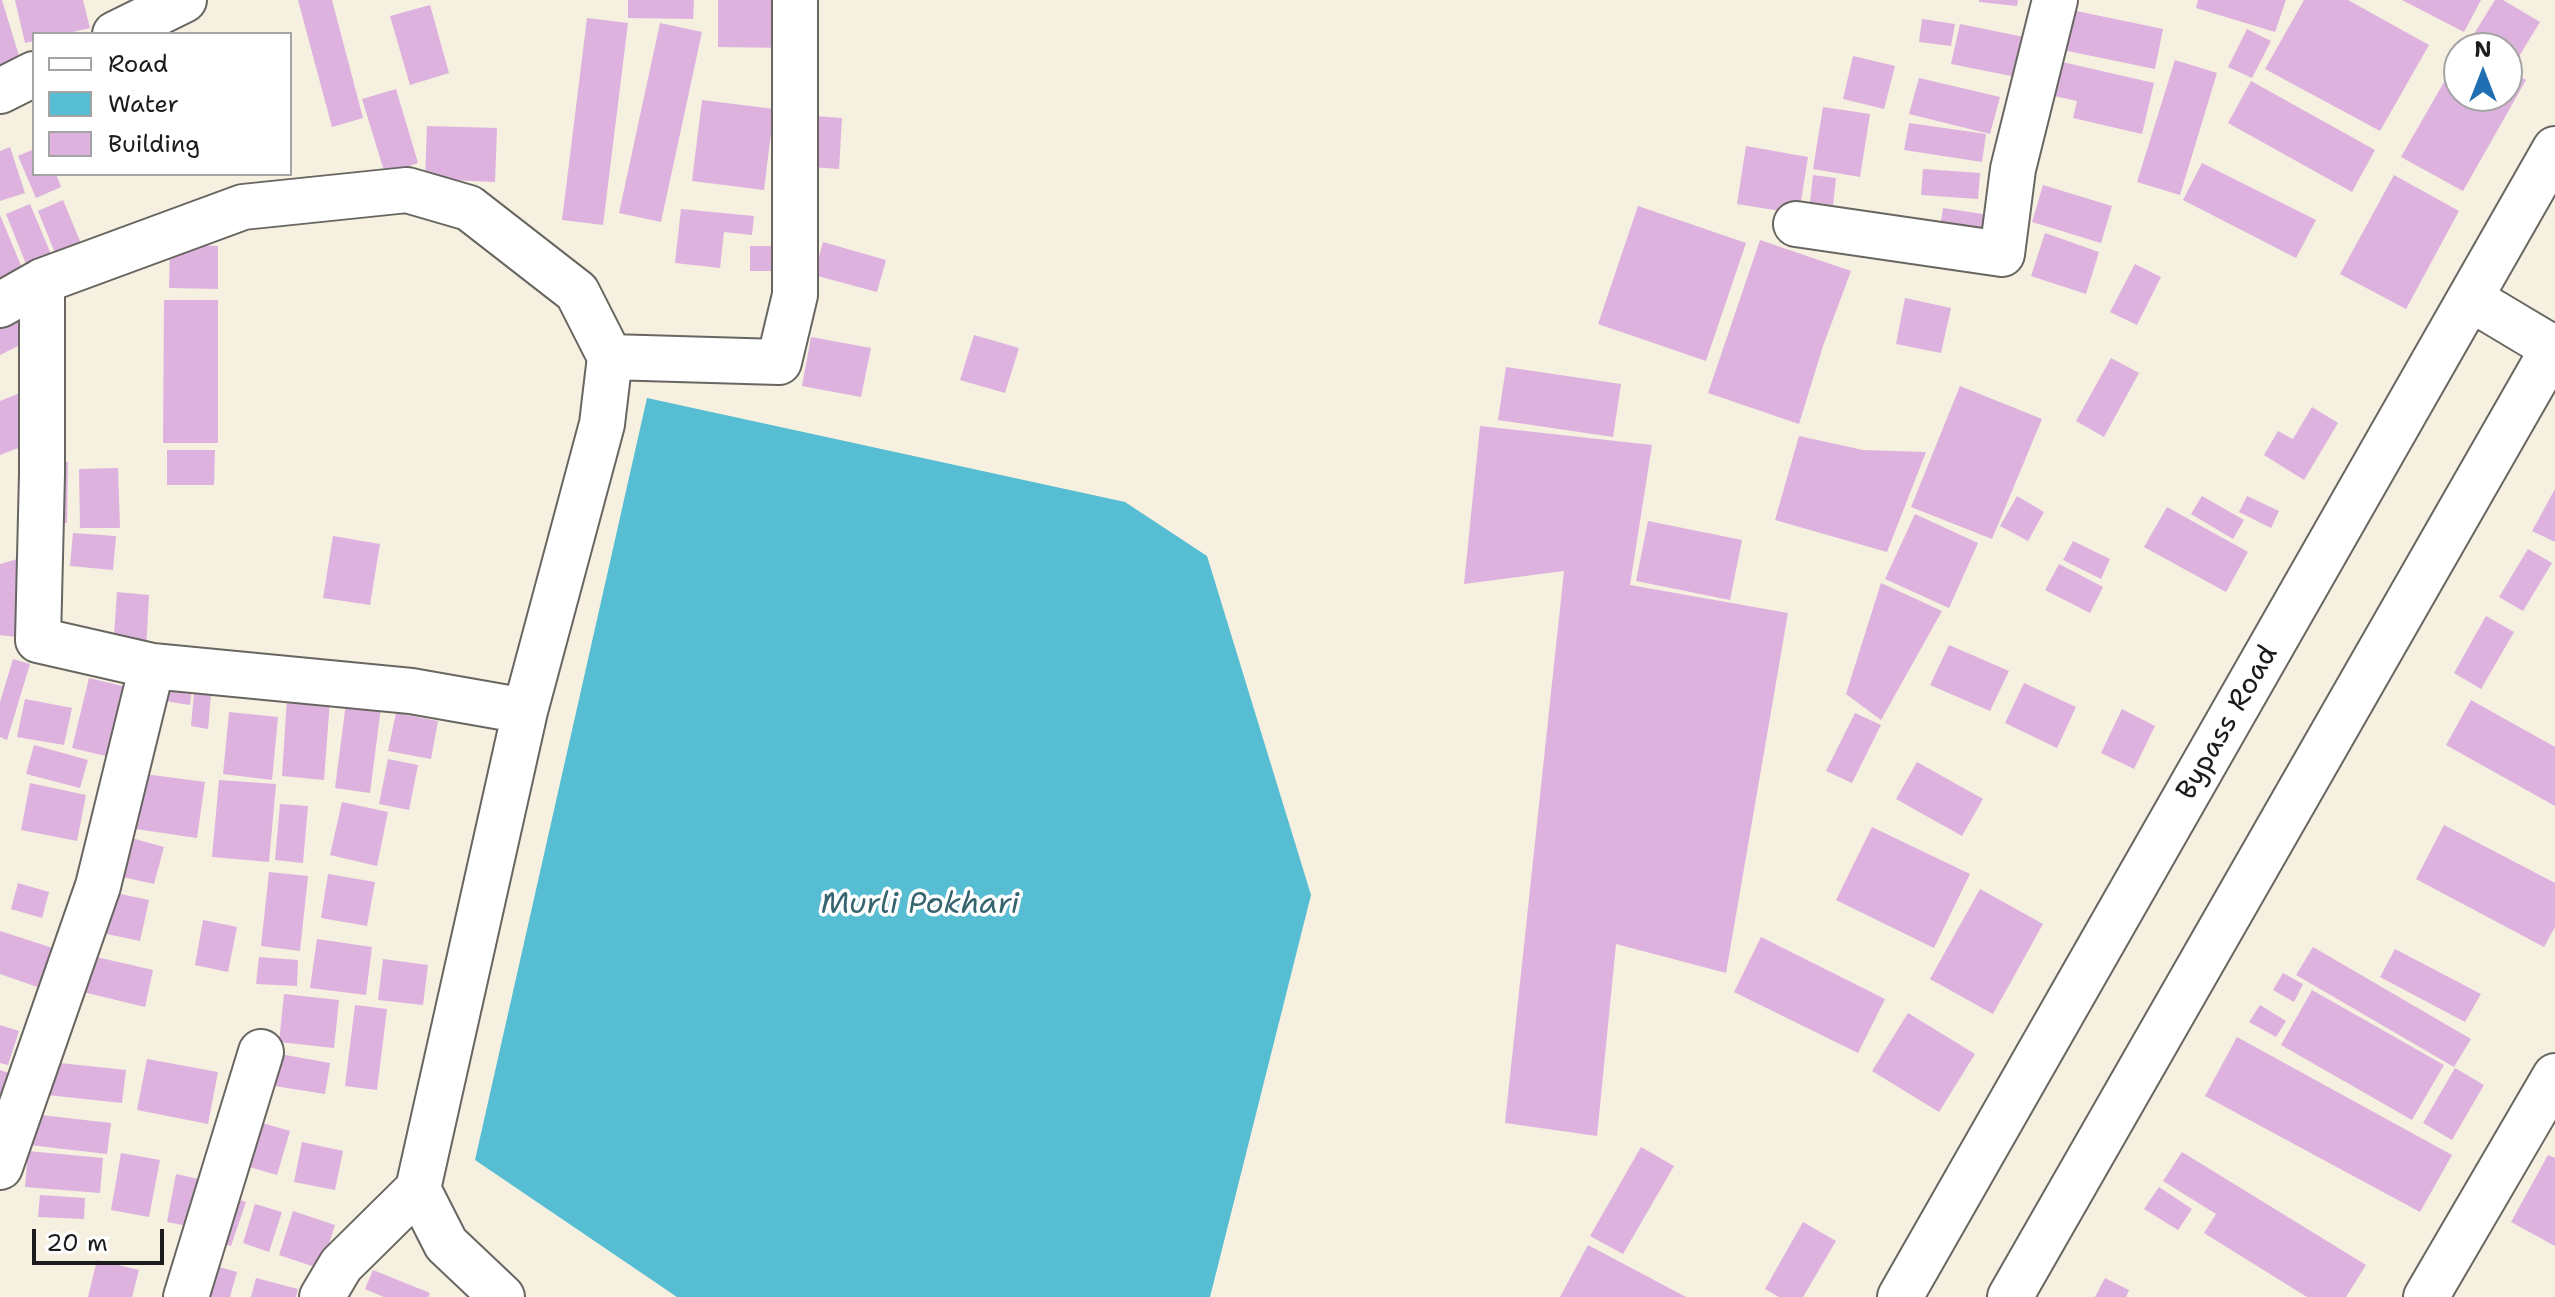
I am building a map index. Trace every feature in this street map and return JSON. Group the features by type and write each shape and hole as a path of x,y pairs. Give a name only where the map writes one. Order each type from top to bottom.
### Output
{"street":[{"path":"119,32 184,0"},
{"path":"610,357 779,362 795,295 795,0"},
{"path":"1796,224 2002,254 2013,169 2055,0"},
{"path":"0,91 32,75"},
{"name":"Bypass Road","path":"1900,1297 2555,149"},
{"path":"0,305 42,281 243,207 407,190 469,208 577,292 610,357 602,424 525,711 418,1189 341,1265 322,1297"},
{"path":"42,281 38,640 152,666 411,691 525,711"},
{"path":"2010,1297 2554,347 2471,299"},
{"path":"0,1167 98,886 152,666"},
{"path":"186,1297 261,1052"},
{"path":"2426,1297 2555,1076"},
{"path":"418,1189 446,1244 502,1297"}],"water":[{"name":"Murli Pokhari","path":"647,398 1125,502 1207,556 1311,895 1210,1297 677,1297 475,1160"}],"building":[{"path":"0,0 19,56 0,68"},
{"path":"15,0 83,0 90,28 73,32 32,32 32,41 25,43"},
{"path":"298,0 332,0 363,118 332,127"},
{"path":"628,0 694,0 693,19 628,18"},
{"path":"718,0 788,0 788,48 718,47"},
{"path":"1979,0 2018,0 2017,6"},
{"path":"2198,0 2286,0 2275,32 2196,8"},
{"path":"2304,0 2348,0 2429,45 2380,131 2265,69"},
{"path":"2402,0 2481,0 2464,32"},
{"path":"2495,0 2503,0 2540,22 2523,50 2523,32 2475,32"},
{"path":"430,5 449,73 410,85 390,16"},
{"path":"2062,8 2163,29 2155,69 2053,48"},
{"path":"587,18 628,23 603,225 562,220"},
{"path":"1922,19 1955,24 1951,46 1919,42"},
{"path":"660,23 702,32 661,222 619,213"},
{"path":"1960,24 2029,38 2021,78 1951,64"},
{"path":"2247,29 2271,41 2252,78 2228,67"},
{"path":"1853,56 1895,66 1884,109 1843,99"},
{"path":"2175,60 2217,73 2180,195 2137,182"},
{"path":"2058,61 2154,83 2142,134 2073,118 2077,101 2050,95"},
{"path":"1919,78 2000,97 1990,134 1909,114"},
{"path":"2251,81 2375,150 2352,192 2228,123"},
{"path":"2443,84 2443,112 2508,112 2463,191 2401,157"},
{"path":"396,89 418,163 385,174 362,99"},
{"path":"702,100 774,109 764,190 692,181"},
{"path":"1823,107 1870,114 1860,177 1813,169"},
{"path":"800,115 842,118 839,169 797,166"},
{"path":"1909,123 1986,134 1982,162 1904,150"},
{"path":"427,126 497,128 495,182 425,179"},
{"path":"1746,146 1808,157 1799,214 1737,204"},
{"path":"10,147 25,193 0,201 0,151"},
{"path":"32,150 32,176 57,176 61,187 36,198 18,156"},
{"path":"2202,163 2316,220 2296,258 2183,200"},
{"path":"1923,169 1980,173 1978,199 1921,195"},
{"path":"1813,175 1836,178 1833,205 1810,202"},
{"path":"2394,175 2459,211 2406,309 2340,274"},
{"path":"2043,185 2112,206 2101,243 2032,222"},
{"path":"63,200 85,253 59,263 38,211"},
{"path":"30,204 53,259 28,269 6,214"},
{"path":"1638,206 1746,243 1706,361 1598,324"},
{"path":"1943,208 1989,215 1984,249 1938,241"},
{"path":"681,209 754,216 752,235 724,232 720,268 675,263"},
{"path":"0,215 25,275 0,286"},
{"path":"2045,233 2099,252 2086,294 2031,276"},
{"path":"1760,240 1851,271 1799,424 1708,393"},
{"path":"823,242 886,260 877,292 814,275"},
{"path":"170,244 218,246 218,289 169,288"},
{"path":"750,246 786,246 786,271 750,271"},
{"path":"2135,264 2161,277 2137,325 2110,312"},
{"path":"1905,298 1951,308 1941,353 1896,344"},
{"path":"164,300 218,300 218,443 163,443"},
{"path":"20,304 36,337 0,355 0,314"},
{"path":"974,335 1019,348 1005,393 960,380"},
{"path":"811,337 871,348 861,397 802,386"},
{"path":"2111,358 2139,373 2104,437 2076,421"},
{"path":"1506,367 1621,384 1613,437 1498,420"},
{"path":"1960,386 2042,419 1992,539 1911,507"},
{"path":"25,391 34,442 0,455 0,401"},
{"path":"2312,407 2338,423 2304,480 2264,455 2278,431 2293,439"},
{"path":"1480,426 1652,445 1630,585 1788,613 1726,973 1616,944 1597,1136 1505,1123 1564,571 1464,584"},
{"path":"1799,436 1863,450 1926,452 1887,552 1775,520"},
{"path":"167,450 215,450 214,485 167,485"},
{"path":"49,462 68,462 67,523 49,523"},
{"path":"118,468 120,528 80,528 79,469"},
{"path":"2555,489 2555,542 2532,531"},
{"path":"2017,496 2044,512 2028,541 2000,526"},
{"path":"2202,496 2244,520 2233,539 2191,514"},
{"path":"2247,496 2279,511 2271,528 2239,512"},
{"path":"2167,507 2248,552 2226,592 2144,547"},
{"path":"1915,514 1978,543 1949,608 1885,579"},
{"path":"1648,521 1742,540 1730,600 1636,581"},
{"path":"73,533 116,536 113,570 70,566"},
{"path":"333,536 380,544 370,605 323,598"},
{"path":"2073,541 2110,559 2101,579 2063,560"},
{"path":"2528,549 2552,563 2523,611 2499,597"},
{"path":"28,556 24,638 0,635 0,564"},
{"path":"2059,564 2103,587 2090,613 2045,590"},
{"path":"1881,583 1942,611 1881,720 1846,694"},
{"path":"117,592 149,595 146,652 113,650"},
{"path":"2486,616 2514,632 2481,689 2454,673"},
{"path":"1949,645 2009,671 1990,711 1930,685"},
{"path":"13,659 30,664 7,740 0,737 0,702"},
{"path":"161,676 193,681 190,705 158,700"},
{"path":"89,678 135,689 118,759 72,748"},
{"path":"195,682 212,683 208,729 191,726"},
{"path":"2024,683 2076,707 2057,748 2005,723"},
{"path":"287,697 330,700 324,780 282,776"},
{"path":"25,699 72,708 64,745 17,737"},
{"path":"2471,700 2555,747 2555,806 2446,745"},
{"path":"346,703 381,707 370,793 335,788"},
{"path":"2122,709 2155,726 2134,769 2101,753"},
{"path":"229,712 278,717 272,780 223,774"},
{"path":"396,713 438,721 431,759 388,751"},
{"path":"1855,713 1881,725 1852,783 1826,771"},
{"path":"34,745 88,760 80,788 26,774"},
{"path":"388,759 418,765 409,810 379,804"},
{"path":"1917,762 1983,799 1962,836 1896,799"},
{"path":"137,773 205,782 197,838 129,828"},
{"path":"219,780 276,784 269,862 212,857"},
{"path":"30,783 86,795 77,841 21,830"},
{"path":"342,802 388,812 377,866 330,855"},
{"path":"280,804 308,806 303,863 275,860"},
{"path":"2444,825 2555,883 2555,927 2544,947 2416,879"},
{"path":"1872,827 1970,874 1934,948 1836,900"},
{"path":"128,837 164,847 154,884 118,876"},
{"path":"269,872 308,876 300,951 261,946"},
{"path":"328,874 375,882 367,926 321,918"},
{"path":"18,883 49,892 42,918 11,909"},
{"path":"1980,889 2043,924 1993,1014 1930,979"},
{"path":"111,892 149,900 140,941 102,933"},
{"path":"203,920 237,927 228,972 195,965"},
{"path":"0,931 56,949 43,989 0,974"},
{"path":"1761,937 1885,999 1858,1053 1734,992"},
{"path":"317,939 372,947 366,995 310,988"},
{"path":"2313,947 2471,1039 2454,1067 2296,975"},
{"path":"2395,949 2481,994 2465,1022 2380,977"},
{"path":"92,956 153,970 145,1007 83,992"},
{"path":"259,957 298,960 297,986 256,984"},
{"path":"383,959 428,965 423,1005 378,1000"},
{"path":"2283,973 2303,984 2294,1002 2273,990"},
{"path":"2312,990 2444,1065 2412,1120 2281,1045"},
{"path":"284,994 339,1000 334,1048 279,1042"},
{"path":"355,1005 387,1009 377,1090 345,1086"},
{"path":"2260,1005 2286,1021 2276,1037 2249,1022"},
{"path":"1908,1013 1975,1054 1939,1112 1872,1071"},
{"path":"0,1025 19,1031 8,1065 0,1063"},
{"path":"2237,1037 2452,1155 2420,1212 2205,1096"},
{"path":"274,1053 330,1063 325,1094 268,1085"},
{"path":"147,1059 218,1072 208,1124 137,1110"},
{"path":"41,1061 126,1070 122,1103 38,1094"},
{"path":"2455,1068 2484,1085 2452,1140 2423,1123"},
{"path":"0,1070 15,1075 8,1096 0,1093"},
{"path":"32,1114 111,1123 107,1154 29,1145"},
{"path":"252,1120 290,1131 277,1175 239,1164"},
{"path":"302,1142 343,1151 335,1190 294,1182"},
{"path":"1641,1147 1674,1166 1623,1254 1590,1236"},
{"path":"28,1151 103,1158 100,1193 25,1187"},
{"path":"2182,1152 2366,1265 2346,1297 2307,1297 2204,1233 2216,1214 2163,1181"},
{"path":"121,1153 160,1160 149,1217 111,1210"},
{"path":"2548,1155 2555,1158 2555,1246 2511,1222"},
{"path":"176,1174 208,1181 198,1228 167,1222"},
{"path":"2159,1187 2192,1209 2178,1230 2144,1209"},
{"path":"40,1195 85,1198 84,1219 38,1217"},
{"path":"227,1196 246,1202 231,1246 213,1241"},
{"path":"255,1204 282,1212 269,1252 243,1243"},
{"path":"293,1211 335,1225 321,1269 279,1255"},
{"path":"1803,1222 1836,1241 1803,1297 1779,1297 1765,1289"},
{"path":"1588,1245 1686,1297 1560,1297"},
{"path":"97,1260 139,1270 132,1297 88,1297"},
{"path":"205,1263 237,1272 230,1297 195,1297"},
{"path":"373,1270 430,1293 428,1297 384,1297 365,1289"},
{"path":"256,1278 298,1289 296,1297 251,1297"},
{"path":"2105,1278 2129,1290 2126,1297 2095,1297"}]}
